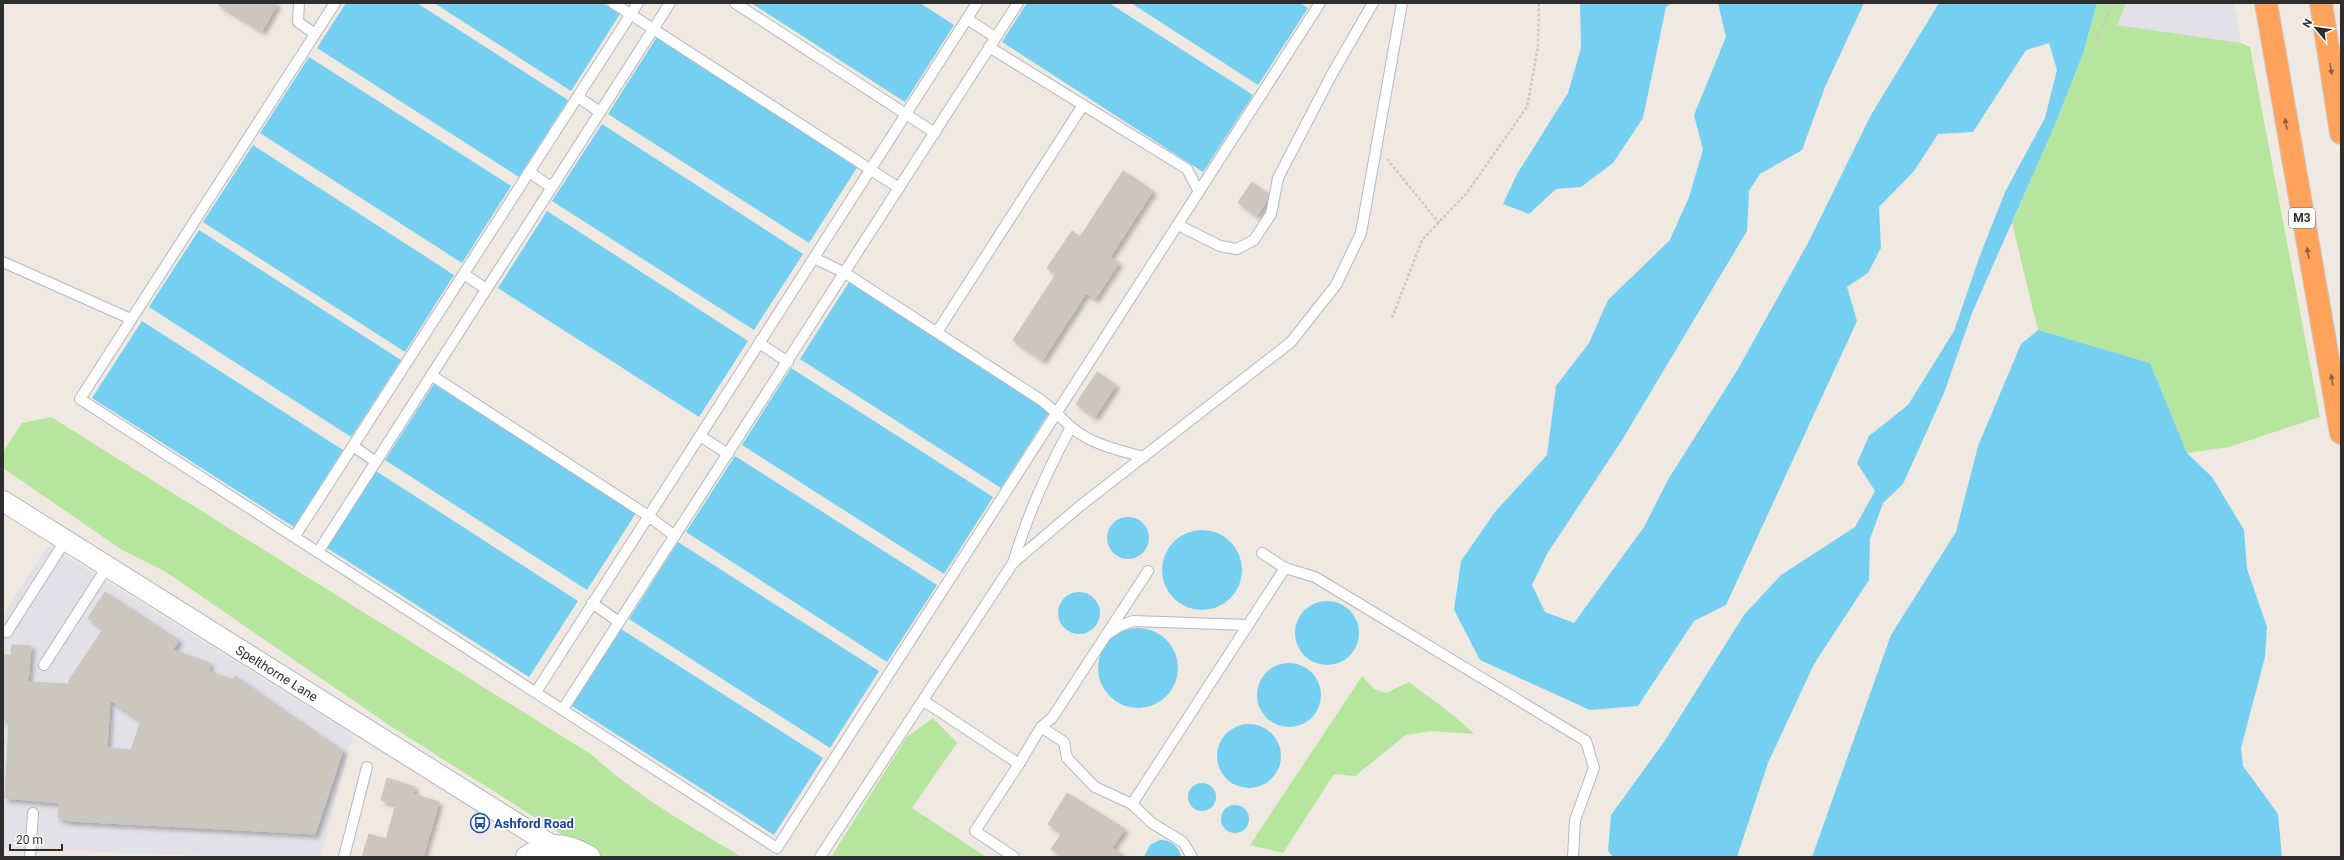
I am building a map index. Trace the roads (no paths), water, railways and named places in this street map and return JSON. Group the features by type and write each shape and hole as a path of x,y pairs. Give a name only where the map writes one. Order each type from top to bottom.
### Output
{"highway":[{"name":"M3","path":"2266,3 2341,433"},
{"path":"2321,3 2341,133"}],"street":[{"name":"Spelthorne Lane","path":"3,501 559,851"},
{"path":"527,857 559,851 567,847 589,857"}],"lane":[{"path":"299,3 298,22 315,34"},
{"path":"335,3 80,399 295,536 777,848 1320,3"},
{"path":"613,3 871,168 899,188"},
{"path":"295,536 638,3"},
{"path":"318,552 670,3"},
{"path":"735,3 935,133"},
{"path":"536,692 977,3"},
{"path":"563,709 1018,3"},
{"path":"1178,225 1220,246 1238,249 1254,240 1271,214 1278,178 1332,74 1373,3"},
{"path":"820,857 1013,564 1080,506 1291,342 1336,285 1361,233 1402,3"},
{"path":"967,19 996,38"},
{"path":"989,47 1187,169 1199,192"},
{"path":"578,97 600,112"},
{"path":"937,332 1083,105"},
{"path":"529,172 551,187"},
{"path":"814,258 845,273 937,332 1057,412 1071,427 1104,447 1144,456"},
{"path":"3,262 131,319"},
{"path":"464,274 486,289"},
{"path":"759,343 788,362"},
{"path":"431,375 648,515 675,536"},
{"path":"1013,564 1023,529 1054,458 1071,427"},
{"path":"700,436 728,454"},
{"path":"353,446 376,462"},
{"path":"3,632 7,632 65,541"},
{"path":"1262,553 1285,568 1315,577 1586,741 1594,768 1575,820 1573,857"},
{"path":"44,665 106,567"},
{"path":"1132,804 1285,568"},
{"path":"1014,857 975,831 1041,728 1052,718 1148,571"},
{"path":"592,604 619,622"},
{"path":"1106,635 1120,626 1133,621 1248,625"},
{"path":"924,701 1019,764"},
{"path":"1041,728 1064,742 1067,758 1095,787 1132,804 1152,823 1183,842 1192,857"},
{"path":"344,857 367,766"},
{"path":"30,857 33,813"}],"water":[{"path":"346,3 417,3 568,100 519,177 317,48"},
{"path":"434,3 603,3 620,14 571,91"},
{"path":"751,3 920,3 954,25 905,102"},
{"path":"1027,3 1109,3 1253,95 1203,172 1002,42"},
{"path":"1131,3 1300,3 1308,8 1258,85"},
{"path":"1580,3 1672,3 1666,7 1643,118 1613,163 1581,187 1556,189 1529,214 1503,204 1517,174 1568,93 1581,48"},
{"path":"1718,3 1864,3 1825,87 1802,150 1760,174 1749,191 1747,231 1622,440 1547,554 1532,585 1545,612 1574,623 1644,527 1669,478 1738,369 1808,243 1871,115 1939,3 2097,3 2083,54 2054,127 1972,313 1944,393 1903,484 1883,503 1870,539 1869,580 1814,664 1768,763 1737,857 1613,857 1608,851 1611,815 1664,742 1744,615 1781,575 1855,527 1875,491 1857,463 1869,436 1908,405 1954,331 1979,258 2005,192 2045,118 2057,70 2049,43 2026,50 1973,132 1938,134 1914,171 1879,207 1881,248 1868,273 1847,287 1857,321 1726,605 1694,621 1638,706 1590,710 1480,660 1454,610 1461,561 1495,512 1547,455 1556,386 1589,343 1608,300 1670,240 1689,197 1703,150 1694,115 1726,37"},
{"path":"657,37 858,166 809,243 608,114"},
{"path":"309,57 511,186 462,263 260,133"},
{"path":"602,124 803,254 754,330 552,201"},
{"path":"253,145 454,275 405,352 203,222"},
{"path":"547,211 748,341 699,417 498,288"},
{"path":"199,230 401,360 351,437 149,307"},
{"path":"849,282 1050,411 1001,488 800,359"},
{"path":"142,321 343,450 294,527 92,398"},
{"path":"2038,330 2150,363 2187,453 2212,477 2244,530 2247,569 2267,627 2265,657 2241,748 2243,766 2278,814 2282,857 1812,857 1891,635 1956,532 1978,446 2021,344"},
{"path":"791,368 993,497 944,574 742,445"},
{"path":"434,384 636,513 587,590 385,460"},
{"path":"735,456 937,585 887,662 686,532"},
{"path":"376,471 578,601 529,677 327,548"},
{"path":"1128,517 1143,523 1149,538 1143,553 1128,559 1113,553 1107,538 1113,523"},
{"path":"1202,530 1217,533 1230,542 1239,555 1242,570 1239,585 1230,598 1217,607 1202,610 1187,607 1174,598 1165,585 1162,570 1165,555 1174,542 1187,533"},
{"path":"678,542 879,671 830,748 629,619"},
{"path":"1079,592 1094,598 1100,613 1094,628 1079,634 1064,628 1058,613 1064,598"},
{"path":"1321,601 1333,601 1350,610 1357,621 1359,633 1357,645 1350,656 1333,665 1321,665 1309,660 1300,651 1295,639 1295,627 1300,615 1309,606"},
{"path":"1138,628 1153,631 1166,640 1175,653 1178,668 1175,683 1166,696 1153,705 1138,708 1123,705 1110,696 1101,683 1098,668 1101,653 1110,640 1123,631"},
{"path":"621,629 823,758 774,835 572,706"},
{"path":"1283,663 1295,663 1312,672 1319,683 1321,695 1319,707 1312,718 1295,727 1283,727 1271,722 1262,713 1257,701 1257,689 1262,677 1271,668"},
{"path":"1243,724 1255,724 1272,733 1279,744 1281,756 1279,768 1272,779 1255,788 1243,788 1231,783 1222,774 1217,762 1217,750 1222,738 1231,729"},
{"path":"1202,783 1212,787 1216,797 1212,807 1202,811 1192,807 1188,797 1192,787"},
{"path":"1235,805 1245,809 1249,819 1245,829 1235,833 1225,829 1221,819 1225,809"},
{"path":"1160,840 1168,841 1174,844 1181,857 1144,857 1150,845"}],"place":[{"name":"Ashford Road","path":"480,823"}]}
